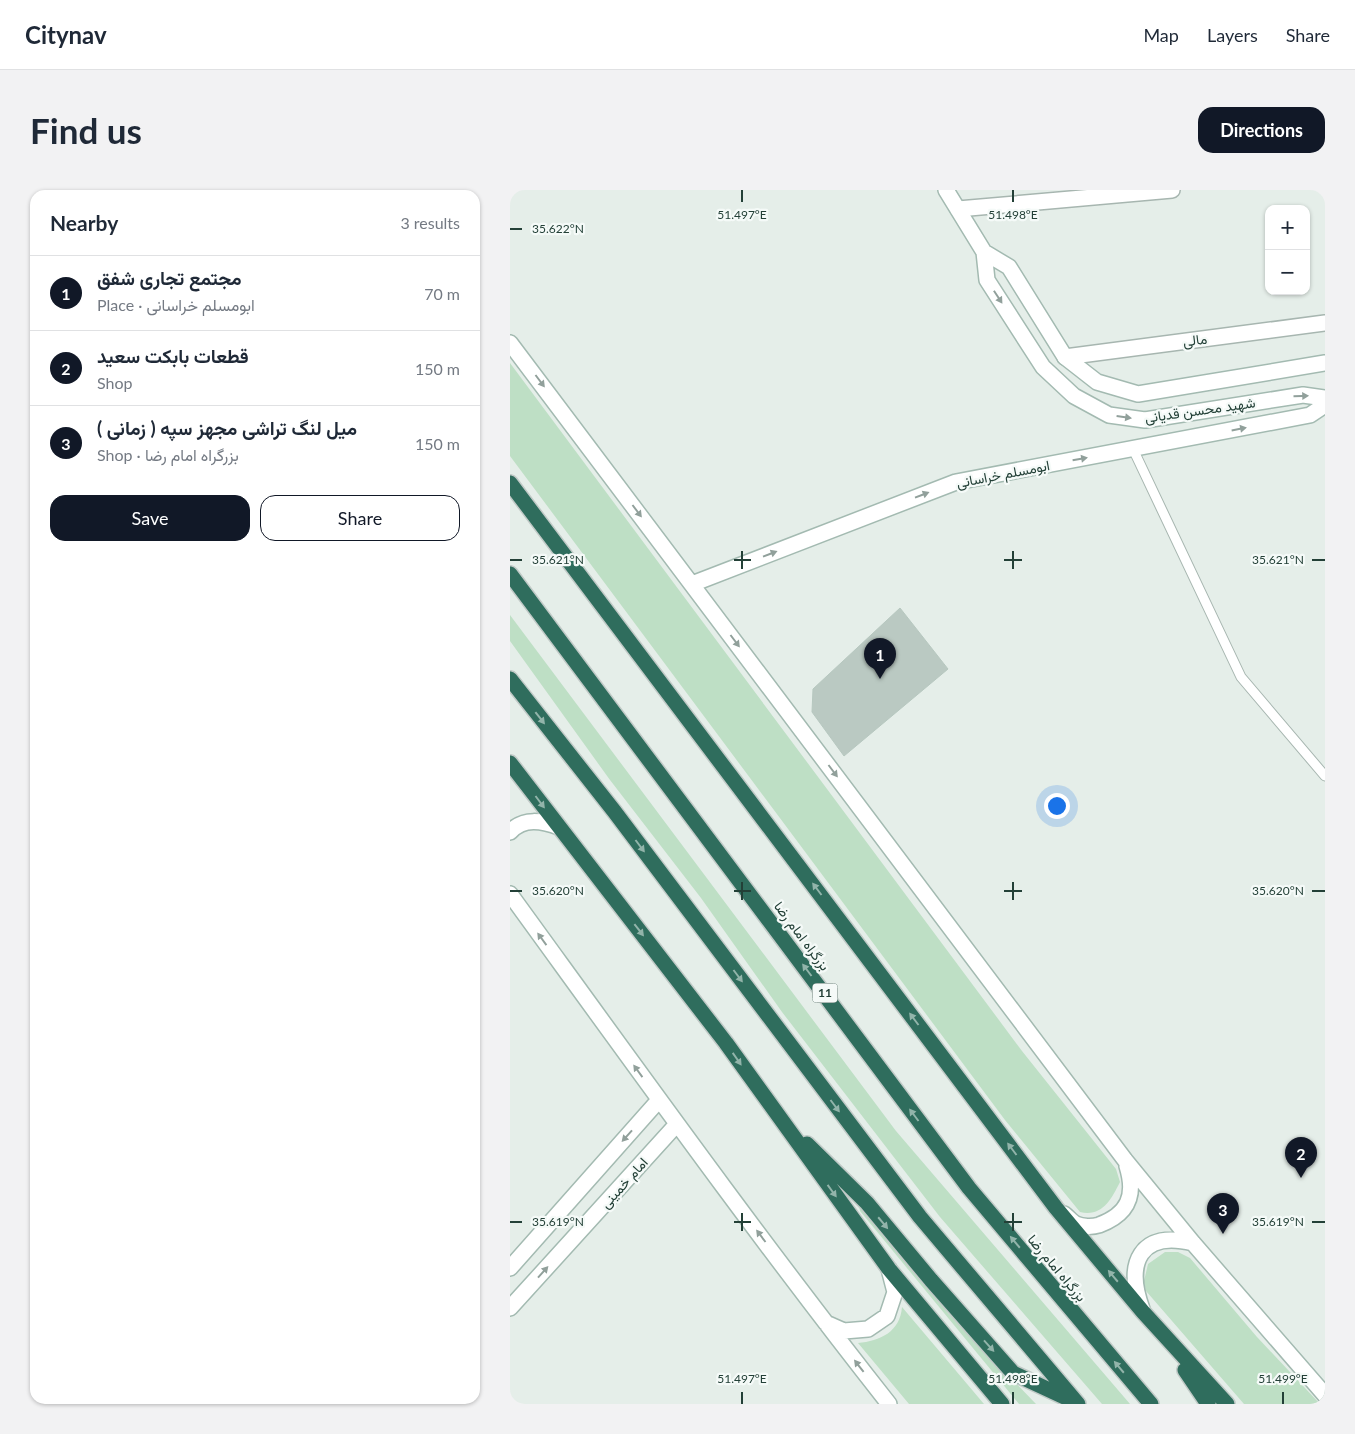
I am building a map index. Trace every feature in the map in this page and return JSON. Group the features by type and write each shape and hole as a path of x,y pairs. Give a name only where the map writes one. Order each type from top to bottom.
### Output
{"highway":[{"path":"510,483 1056,1208 1162,1334 1227,1404"},
{"name":"بزرگراه امام رضا","path":"510,574 969,1188 1151,1404"},
{"path":"510,679 620,818 920,1218 1078,1404"},
{"path":"510,763 726,1043 889,1269 1002,1404"},
{"path":"776,1113 867,1203 1012,1373 1078,1404"},
{"path":"1162,1334 1208,1404"}],"main road":[{"name":"شهید محسن قدیانی","path":"946,190 984,252 987,280 1043,367 1074,396 1109,415 1145,420 1303,395 1325,398"},
{"path":"958,209 1172,190"},
{"name":"شهید محسن قدیانی","path":"984,252 1009,266 1065,357 1097,382 1138,394 1325,363"},
{"name":"مالی","path":"1065,357 1325,323"},
{"path":"510,342 1125,1160 1193,1243 1325,1395"},
{"path":"510,355 526,364"},
{"name":"ابومسلم خراسانی","path":"692,584 956,482 1310,415 1325,405"},
{"path":"510,832 524,822 541,821 559,827"},
{"path":"510,894 659,1100 825,1323 889,1404"},
{"name":"امام خمینی","path":"510,1268 659,1100"},
{"name":"امام خمینی","path":"510,1308 677,1124"},
{"path":"1056,1208 1078,1225 1094,1227 1111,1220 1122,1212 1130,1199 1132,1182 1125,1160"},
{"path":"1143,1312 1135,1291 1134,1275 1136,1263 1141,1252 1158,1240 1178,1239 1193,1243"},
{"path":"825,1323 844,1331 868,1329 887,1316 895,1292 889,1269"}],"lane":[{"path":"1133,449 1241,677 1325,776"}],"green space":[{"path":"510,363 1022,1051 1116,1169 1120,1182 1105,1206 1094,1212 1080,1212 1005,1120 510,456"},
{"path":"510,615 896,1131 1130,1404 1102,1404 940,1217 782,1012 701,898 610,780 510,641"},
{"path":"859,1206 863,1206 949,1314 1036,1404 1019,1404 860,1211"},
{"path":"1165,1252 1178,1252 1190,1258 1257,1337 1320,1404 1244,1404 1146,1291 1144,1281 1148,1264"},
{"path":"902,1307 984,1404 909,1404 858,1343 874,1340 888,1334 897,1323"}],"building":[{"path":"900,608 948,669 844,756 812,712 813,689"}],"place":[{"name":"مجتمع تجاری شفق","path":"880,679"},
{"name":"قطعات بابکت سعید","path":"1301,1178"},
{"name":"میل لنگ تراشی مجهز سپه ( زمانی )","path":"1223,1234"}]}
